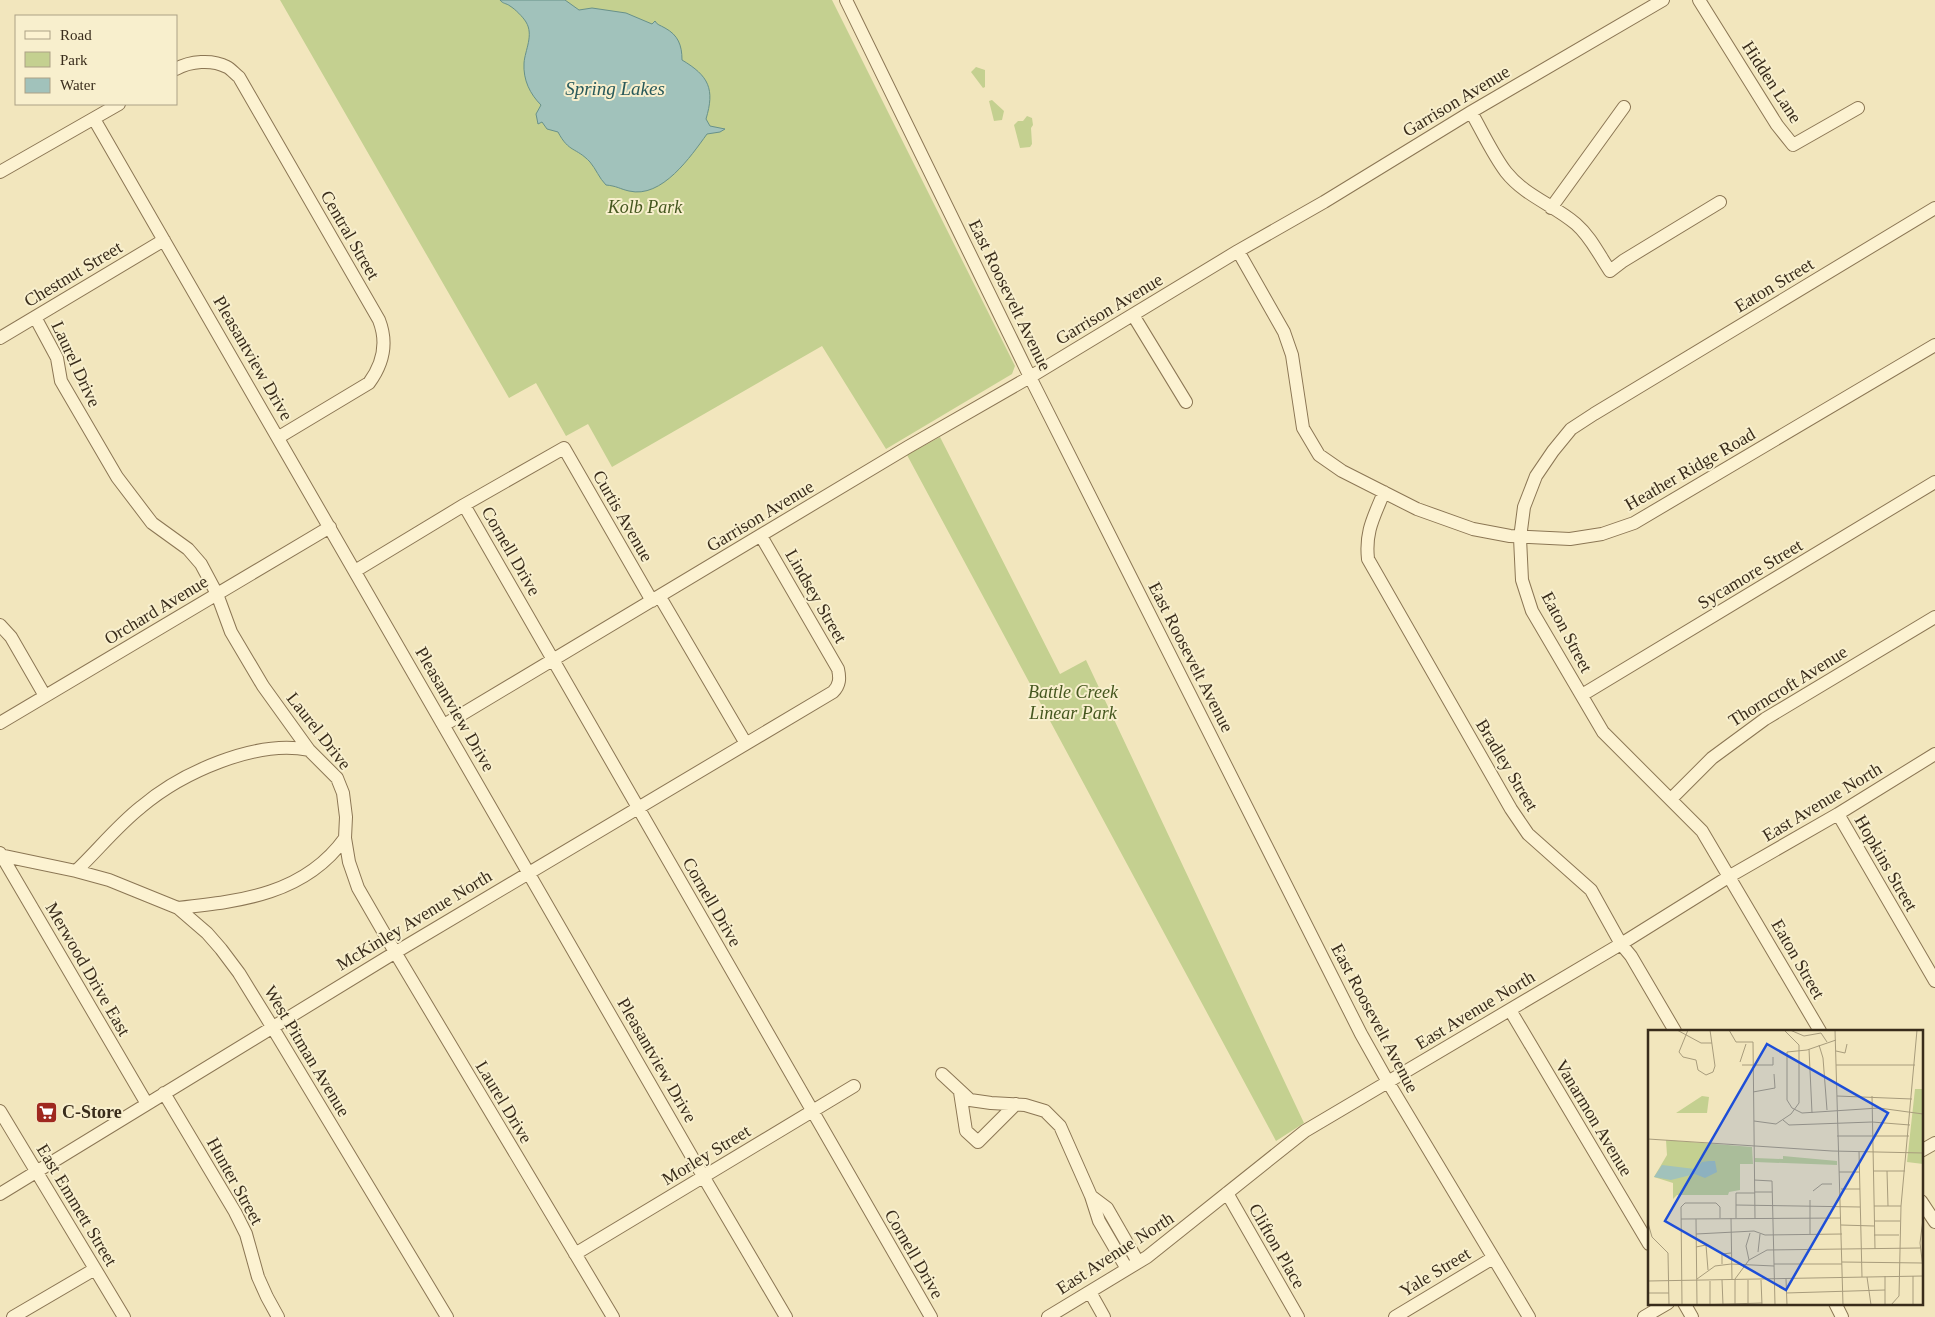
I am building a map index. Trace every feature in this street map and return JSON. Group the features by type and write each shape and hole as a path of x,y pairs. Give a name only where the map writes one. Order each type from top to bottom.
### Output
{"street":[{"name":"East Roosevelt Avenue","path":"846,0 1030,376 1361,1034 1529,1317"},
{"name":"Garrison Avenue","path":"444,725 908,447 1662,0"},
{"name":"Hidden Lane","path":"1699,0 1778,126 1793,145 1858,108"},
{"name":"Central Street","path":"178,68 190,63 207,63 225,66 239,77 379,320 383,332 382,358 377,372 369,383 279,437"},
{"path":"0,172 118,105"},
{"path":"1551,208 1624,107"},
{"path":"1471,112 1506,172 1533,197 1564,215 1586,233 1610,271 1623,261 1720,202"},
{"name":"Pleasantview Drive","path":"94,119 786,1317"},
{"name":"Eaton Street","path":"1819,1030 1702,831 1602,732 1532,611 1522,580 1520,538 1524,507 1536,476 1571,429 1935,208"},
{"name":"Chestnut Street","path":"0,338 164,240"},
{"name":"Heather Ridge Road","path":"1238,251 1284,332 1292,355 1304,428 1319,455 1342,471 1417,510 1472,529 1520,538 1570,540 1602,534 1634,523 1935,345"},
{"path":"1133,315 1186,402"},
{"name":"Laurel Drive","path":"34,317 57,358 61,381 117,477 152,523 188,549 201,564 217,594 231,632 258,678 309,750 337,778 343,792 346,817 345,838 349,862 358,888 613,1317"},
{"name":"Curtis Avenue","path":"464,505 564,448 746,742"},
{"name":"Sycamore Street","path":"1582,695 1854,533 1935,482"},
{"name":"Bradley Street","path":"1384,492 1369,529 1366,543 1368,559 1511,809 1528,834 1591,890 1621,944 1631,956 1674,1030"},
{"path":"355,571 464,505"},
{"name":"Cornell Drive","path":"464,505 930,1317"},
{"name":"Orchard Avenue","path":"0,723 330,527"},
{"name":"Lindsey Street","path":"761,536 838,669 839,674"},
{"name":"Thorncroft Avenue","path":"1671,799 1712,758 1765,719 1935,617"},
{"path":"0,625 11,637 45,696"},
{"name":"McKinley Avenue North","path":"0,1194 395,952 833,692 838,687 839,674"},
{"path":"76,871 141,806 180,781 226,759 275,748 293,747 309,750"},
{"name":"East Avenue North","path":"1048,1317 1133,1266 1189,1225 1305,1131 1621,944 1730,876 1838,814 1935,754"},
{"name":"Hopkins Street","path":"1838,814 1935,981"},
{"path":"178,908 241,900 267,893 292,882 314,869 334,853 345,838"},
{"name":"West Pitman Avenue","path":"1,855 109,880 178,908 207,933 239,973 447,1317"},
{"name":"Merwood Drive East","path":"1,855 147,1104"},
{"name":"Vanarmon Avenue","path":"1510,1010 1648,1242"},
{"path":"942,1074 970,1100 1025,1105 1044,1111 1060,1126 1091,1196 1107,1208 1133,1266"},
{"name":"Morley Street","path":"575,1254 854,1086"},
{"path":"960,1092 966,1130 978,1142 1016,1104"},
{"name":"Hunter Street","path":"164,1093 235,1212 246,1234 258,1277 278,1317"},
{"name":"East Emmett Street","path":"0,1111 124,1317"},
{"path":"1922,1150 1935,1143"},
{"name":"Clifton Place","path":"1227,1193 1298,1317"},
{"path":"1922,1202 1935,1222"},
{"name":"Yale Street","path":"1395,1317 1493,1258"},
{"path":"13,1317 95,1269"},
{"path":"1090,1292 1104,1317"},
{"path":"1644,1317 1666,1304"},
{"path":"1685,1304 1692,1317"},
{"path":"1836,1304 1842,1317"}],"green space":[{"name":"Kolb Park","path":"280,0 832,0 1015,366 1012,374 886,449 822,346 612,467 588,424 566,436 536,383 509,398"},
{"path":"976,67 985,70 985,87 983,88 971,72"},
{"path":"992,100 1004,111 1002,120 994,121 989,101"},
{"path":"1027,116 1032,118 1032,144 1030,147 1020,148 1014,125 1018,121 1023,121"},
{"name":"Battle Creek Linear Park","path":"940,437 1060,674 1086,660 1304,1123 1276,1141 907,455"}],"water":[{"name":"Spring Lakes","path":"500,0 565,0 579,10 592,8 626,13 652,24 655,21 676,37 680,45 682,60 698,72 708,84 710,99 706,119 710,126 725,129 720,132 707,134 684,164 674,174 653,189 641,192 629,191 606,185 590,162 569,147 558,132 547,129 542,122 538,124 536,114 541,105 528,86 524,69 529,37 528,27 525,20 516,11"}],"place":[{"name":"C-Store","path":"46,1112"}]}
